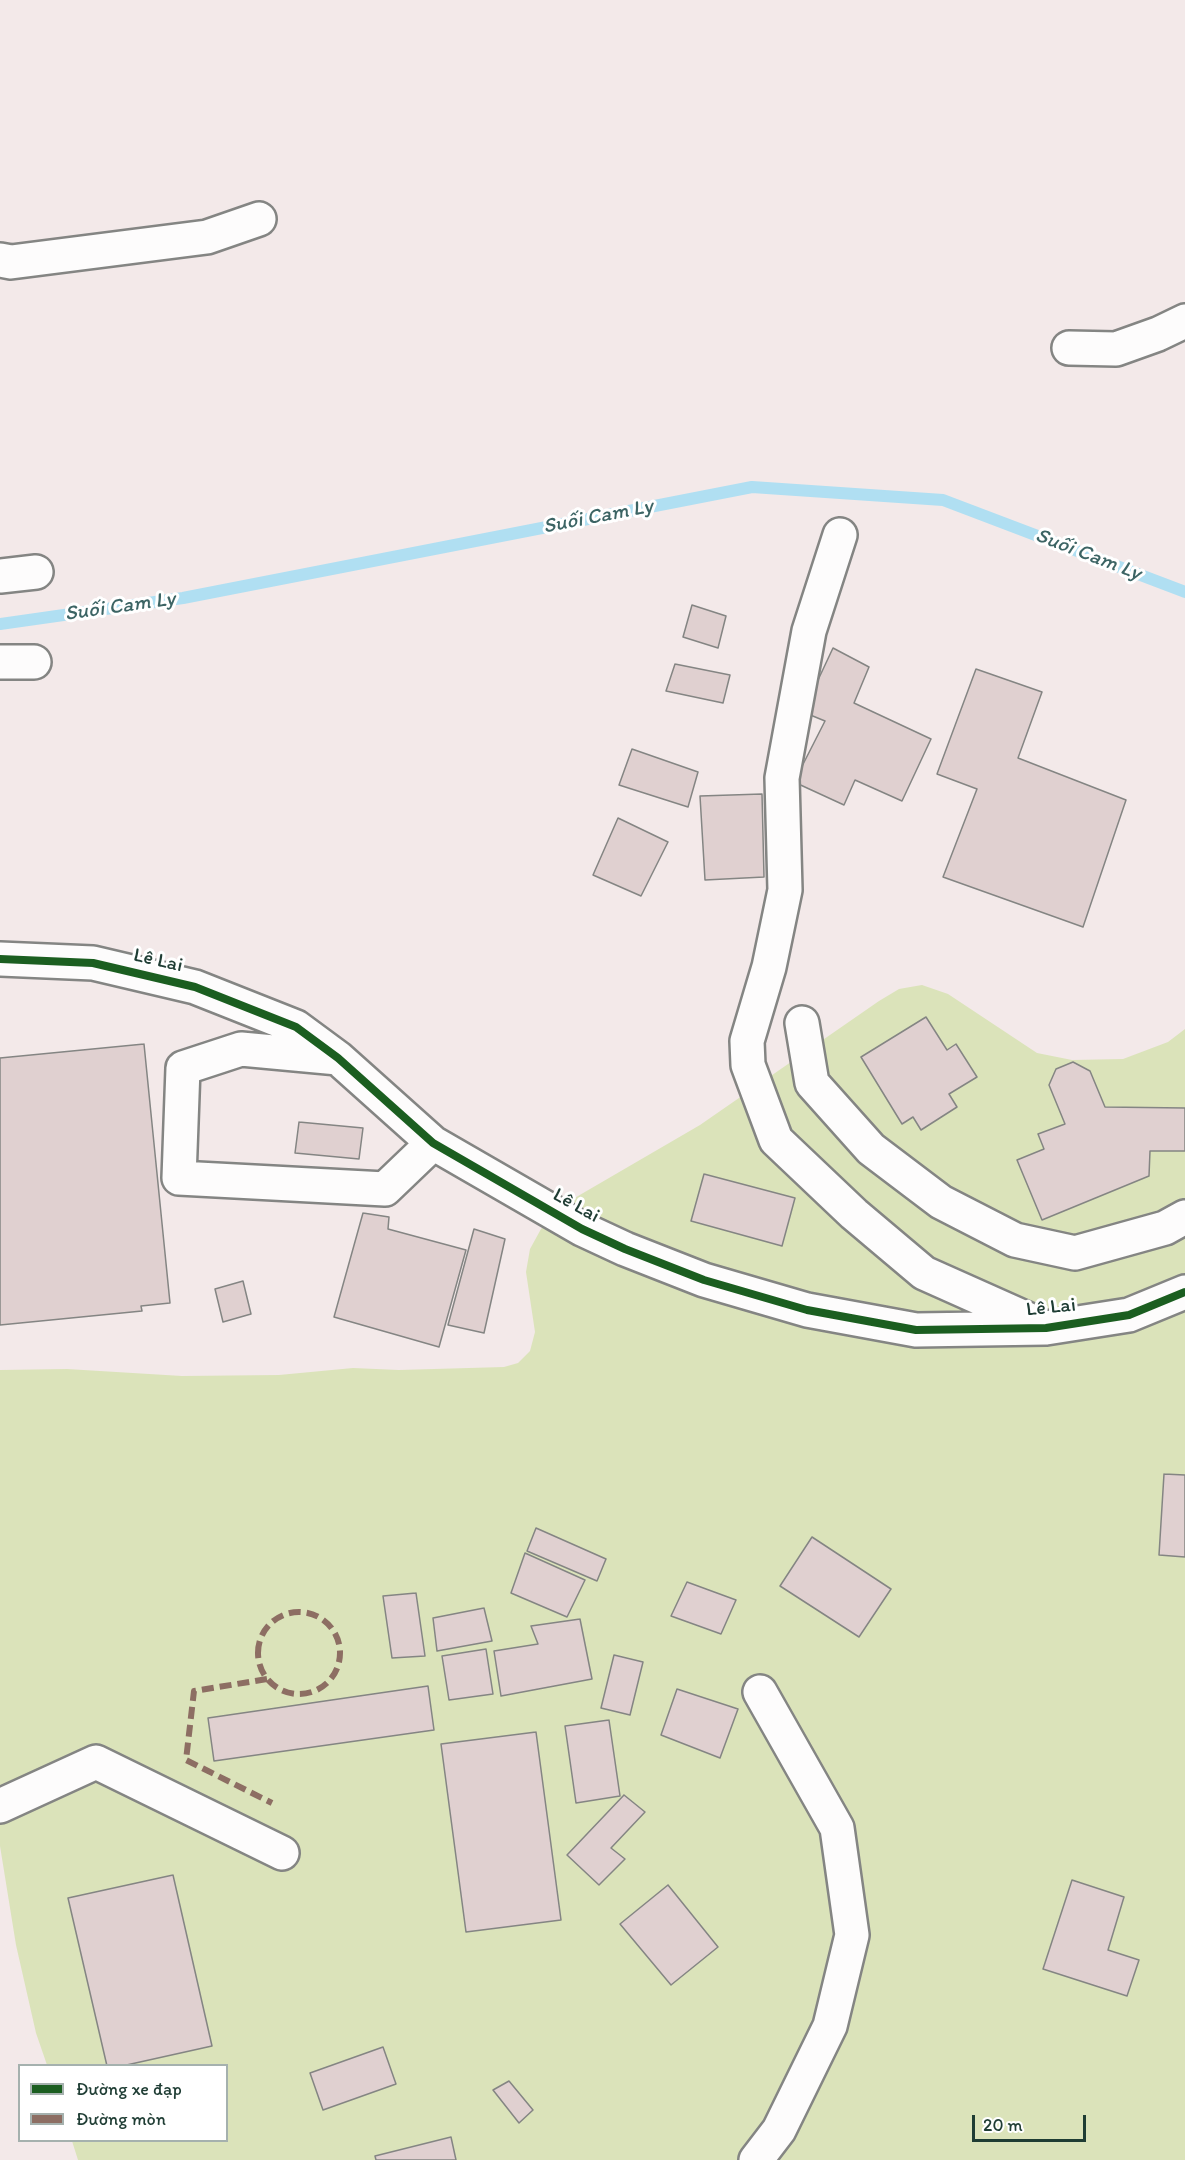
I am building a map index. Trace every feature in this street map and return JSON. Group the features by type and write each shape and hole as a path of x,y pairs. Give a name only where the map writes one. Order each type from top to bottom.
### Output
{"street":[{"path":"0,260 11,262 207,237 259,219"},
{"path":"1069,348 1116,348 1158,334 1185,321"},
{"path":"840,535 808,631 782,778 785,890 769,967 747,1041 748,1065 776,1140 854,1214 924,1273 1046,1328"},
{"path":"0,576 36,572"},
{"path":"0,662 34,662"},
{"name":"Lê Lai","path":"0,959 93,963 195,987 296,1027 338,1058 433,1143 582,1229 625,1249 715,1283 807,1310 916,1330 1046,1328 1129,1315 1185,1292"},
{"path":"802,1023 812,1083 870,1149 941,1202 1015,1240 1075,1252 1165,1228 1185,1217"},
{"path":"338,1058 241,1049 183,1068 179,1178 385,1189 433,1143"},
{"path":"756,2160 779,2130 830,2026 852,1935 837,1828 760,1692"},
{"path":"0,1806 96,1762 282,1853"}],"green space":[{"path":"922,985 948,994 1037,1053 1072,1060 1123,1059 1168,1042 1185,1029 1185,2160 78,2160 72,2142 228,2142 228,2064 47,2064 36,2033 16,1945 0,1846 0,1370 67,1369 182,1376 279,1375 353,1368 399,1370 504,1367 518,1363 530,1351 535,1332 526,1272 530,1249 541,1229 566,1203 700,1125 899,989"}],"building":[{"path":"692,605 726,616 718,648 683,637"},
{"path":"833,648 869,667 854,703 931,739 902,801 855,780 844,805 794,782 825,721 803,712"},
{"path":"675,664 730,675 723,703 666,691"},
{"path":"976,669 1042,692 1018,758 1126,800 1083,927 943,877 977,789 937,774"},
{"path":"632,749 698,772 688,807 619,785"},
{"path":"762,794 764,877 705,880 700,796"},
{"path":"618,818 668,842 641,896 593,875"},
{"path":"926,1017 947,1050 956,1044 977,1077 949,1094 957,1107 921,1130 913,1117 902,1124 861,1057"},
{"path":"144,1044 170,1303 141,1306 142,1311 0,1325 0,1058"},
{"path":"1073,1062 1090,1071 1105,1107 1185,1108 1185,1151 1150,1151 1149,1176 1042,1220 1017,1160 1044,1149 1038,1134 1065,1124 1049,1085 1056,1069"},
{"path":"299,1122 363,1128 359,1159 295,1153"},
{"path":"704,1174 795,1198 782,1246 691,1221"},
{"path":"363,1213 389,1217 388,1229 466,1250 439,1347 334,1317"},
{"path":"474,1229 505,1239 484,1333 448,1325"},
{"path":"243,1281 251,1314 223,1322 215,1289"},
{"path":"1164,1474 1185,1475 1185,1557 1159,1555"},
{"path":"536,1528 606,1559 597,1581 527,1551"},
{"path":"812,1537 891,1589 859,1637 780,1586"},
{"path":"525,1553 585,1580 567,1617 511,1593"},
{"path":"687,1582 736,1600 721,1634 671,1616"},
{"path":"416,1593 425,1656 392,1658 383,1596"},
{"path":"484,1608 492,1641 437,1651 433,1618"},
{"path":"580,1619 592,1679 501,1696 494,1651 538,1644 531,1626"},
{"path":"486,1649 493,1694 449,1700 442,1656"},
{"path":"614,1655 643,1662 630,1715 601,1708"},
{"path":"428,1686 434,1730 214,1761 208,1718"},
{"path":"677,1689 738,1709 720,1758 661,1735"},
{"path":"609,1720 620,1796 576,1803 565,1726"},
{"path":"536,1732 561,1920 466,1932 441,1744"},
{"path":"624,1795 645,1812 611,1848 625,1859 599,1885 567,1855"},
{"path":"173,1875 212,2046 131,2064 107,2064 68,1898"},
{"path":"1072,1880 1124,1897 1108,1950 1139,1960 1127,1996 1043,1969"},
{"path":"668,1885 718,1947 671,1985 620,1924"},
{"path":"383,2047 396,2084 323,2110 310,2073"},
{"path":"509,2081 533,2110 519,2123 493,2090"},
{"path":"451,2137 456,2160 376,2160 375,2156"}],"waterway":[{"name":"Suối Cam Ly","path":"0,624 183,598 752,487 943,500 1185,592"}],"marked path":[{"path":"299,1612 315,1615 328,1624 337,1637 340,1653 337,1669 328,1682 315,1691 299,1694 283,1691 270,1682 261,1669 258,1653 261,1637 270,1624 283,1615 299,1612"},
{"path":"267,1679 194,1691 186,1760 272,1803"}],"cycle path":[{"path":"0,959 93,963 195,987 296,1027 338,1058 433,1143 582,1229 625,1249 704,1280 807,1310 916,1330 1046,1328 1129,1315 1185,1292"}]}
